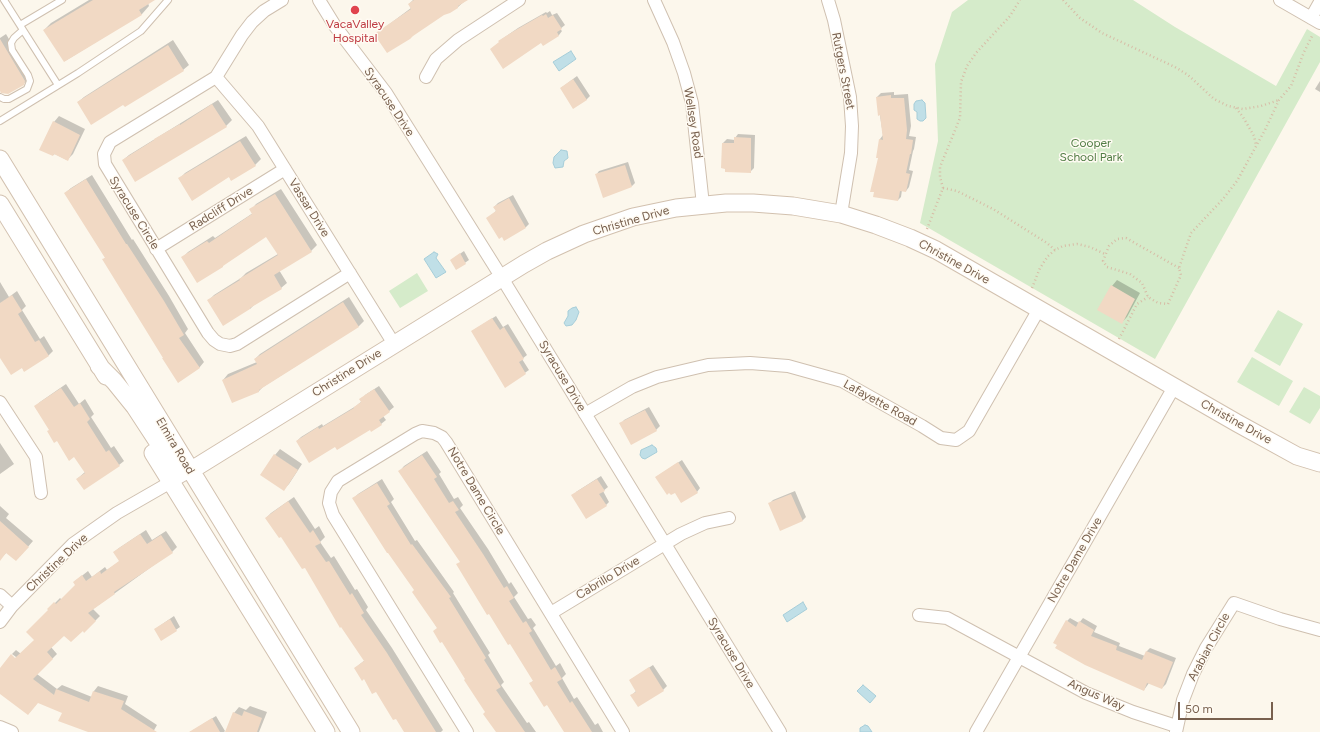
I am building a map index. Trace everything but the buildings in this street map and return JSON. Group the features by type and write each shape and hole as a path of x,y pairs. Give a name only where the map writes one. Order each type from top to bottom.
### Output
{"main road":[{"name":"Elmira Road","path":"0,159 351,732"},
{"name":"Christine Drive","path":"190,471 547,251 597,229 634,217 676,208 703,205 760,203 793,206 840,214 876,225 930,247 1297,456 1320,463"},
{"name":"Elmira Road","path":"0,204 326,732"},
{"path":"99,366 135,407 171,462 185,471 190,471"},
{"path":"171,482 182,483 187,486 232,557 264,590"}],"street":[{"name":"Syracuse Circle","path":"282,0 264,11 252,22 242,35 216,77 114,139 106,150 104,159 106,168 211,337 220,344 234,345 240,342 350,273"},
{"name":"Syracuse Drive","path":"320,0 335,26 386,93 502,278 780,732"},
{"path":"426,77 436,59 458,40 519,0"},
{"name":"Wellsey Road","path":"654,0 673,42 692,103 703,205"},
{"name":"Rutgers Street","path":"828,0 834,20 850,97 852,126 851,153 840,214"},
{"path":"1280,0 1316,20 1320,2"},
{"name":"Vassar Drive","path":"216,77 258,126 394,344"},
{"name":"Radcliff Drive","path":"156,249 285,169"},
{"name":"Lafayette Road","path":"585,414 632,387 657,378 708,365 750,363 788,366 842,381 941,438 956,440 969,431 1039,309"},
{"name":"Notre Dame Drive","path":"976,732 1174,387"},
{"path":"0,402 36,457 41,493"},
{"name":"Notre Dame Circle","path":"467,732 333,515 329,503 330,492 342,478 415,434 426,431 438,435 446,442 623,732"},
{"name":"Christine Drive","path":"0,622 12,606 63,553 78,540 117,512 190,471"},
{"name":"Cabrillo Drive","path":"551,613 681,534 705,523 729,518"},
{"path":"0,595 12,606"},
{"name":"Arabian Circle","path":"1176,729 1183,700 1193,674 1206,648 1234,603 1280,619 1320,630"},
{"name":"Angus Way","path":"919,615 947,618 1086,693 1176,729"},
{"path":"0,727 12,732"}],"lane":[{"path":"4,0 58,85"},
{"path":"0,97 9,99 27,89 30,81 28,75 12,50 11,43 14,38 22,27 62,0"},
{"path":"0,121 141,31 168,0"}],"path":[{"path":"927,229 943,188 940,177 940,167 960,118 961,82 967,66 976,53 1010,16 1020,0"},
{"path":"1063,0 1080,18 1102,33 1175,67 1188,75 1214,99 1228,106 1244,109 1261,106 1279,100"},
{"path":"1178,268 1191,233 1223,199 1237,181 1266,130 1279,100 1291,86 1304,52 1313,34"},
{"path":"1236,108 1254,136 1256,146"},
{"path":"943,188 957,191 993,209 1047,243 1055,250"},
{"path":"1126,238 1178,268 1181,275 1168,304 1158,303 1148,297 1142,282 1130,274 1107,267 1103,261 1109,246 1117,239 1126,238"},
{"path":"1032,288 1040,268 1048,256 1063,246 1077,244 1090,246 1105,254"},
{"path":"1112,352 1137,304 1148,297"}],"green space":[{"name":"Cooper School Park","path":"968,0 1133,0 1175,27 1276,86 1307,29 1320,37 1320,62 1155,359 920,223 938,141 935,64 952,12"},
{"path":"417,273 428,291 400,308 389,291"},
{"path":"1278,310 1303,324 1280,366 1254,351"},
{"path":"1252,357 1293,381 1279,406 1237,382"},
{"path":"1304,387 1320,396 1320,408 1310,424 1289,412"}],"water":[{"path":"571,51 576,59 559,71 553,62"},
{"path":"922,100 925,103 926,118 923,121 920,121 917,119 917,112 914,110 914,104 916,101"},
{"path":"561,150 567,151 568,158 564,161 563,167 555,168 553,163 554,157"},
{"path":"434,252 438,254 436,258 446,272 436,278 424,259"},
{"path":"576,307 579,312 576,320 572,325 566,326 564,323 568,316 568,311"},
{"path":"652,445 656,448 657,452 645,459 642,458 640,455 641,450"},
{"path":"803,602 807,609 787,622 783,615"},
{"path":"863,685 876,696 870,703 857,691"},
{"path":"865,725 868,726 872,732 860,732 860,728"}],"place":[{"name":"VacaValley Hospital","path":"355,10"}]}
